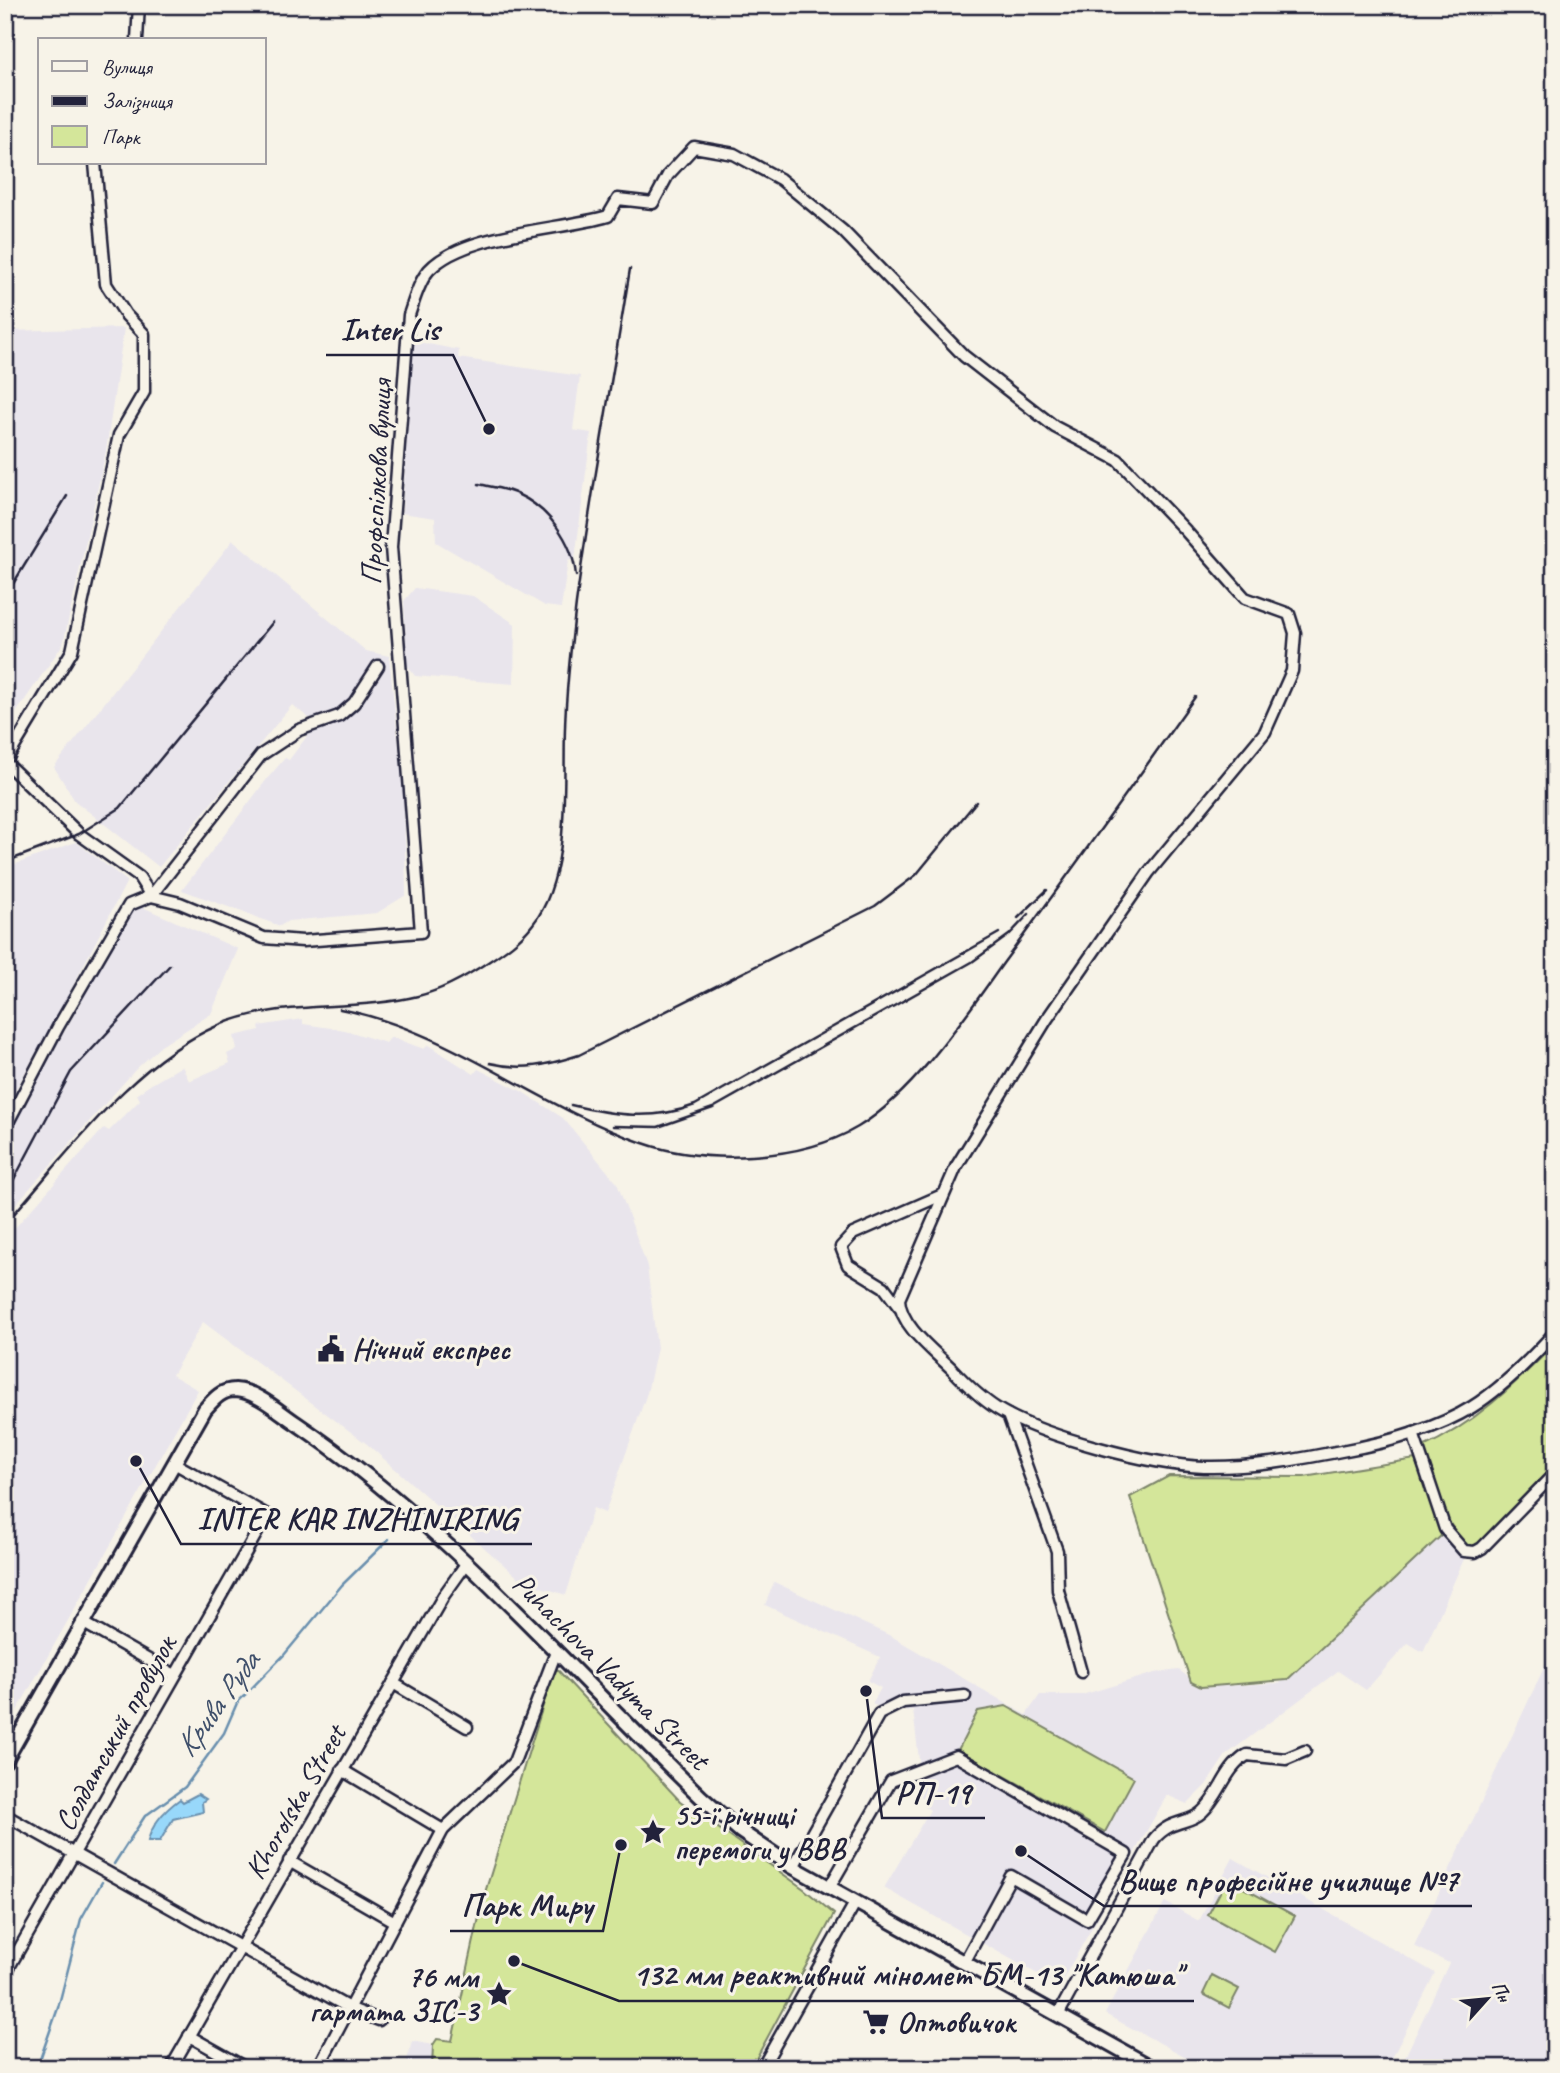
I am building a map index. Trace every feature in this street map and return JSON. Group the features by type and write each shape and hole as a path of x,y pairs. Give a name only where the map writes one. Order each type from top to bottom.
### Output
{"street":[{"path":"137,38 139,5"},
{"name":"Профспілкова вулиця","path":"150,896 180,903 264,938 303,941 421,932 391,547 409,314 427,272 451,253 496,240 577,225 608,216 618,199 653,203 668,176 694,147 734,154 780,179 844,231 964,356 1055,427 1118,460 1245,598 1289,614 1296,633 1292,671 1265,732 1149,873 1046,1019 942,1195"},
{"path":"94,164 106,284 126,315 144,334 144,392 119,435 72,652 5,762 79,834 139,877 150,896"},
{"path":"5,1128 113,927 129,905 150,896 261,755 299,730 339,716 354,703 377,666"},
{"path":"942,1195 853,1234 841,1247 848,1265 884,1287 908,1322 969,1388 1008,1415 1108,1450 1149,1460 1204,1467 1307,1458 1413,1433 1472,1406 1555,1332"},
{"path":"899,1307 902,1289 942,1195"},
{"name":"Puhachova Vadyma Street","path":"174,1463 205,1409 216,1396 235,1390 255,1396 381,1484 710,1805 740,1831 793,1867 855,1903 1153,2068"},
{"path":"1008,1415 1057,1551 1058,1590 1081,1672"},
{"path":"1413,1433 1445,1529 1464,1551 1475,1552 1482,1548 1555,1473"},
{"path":"5,1761 174,1463"},
{"name":"Солдатський провулок","path":"5,1975 267,1515 174,1463"},
{"name":"Khorolska Street","path":"171,2068 444,1595 466,1564"},
{"path":"82,1622 175,1675"},
{"path":"318,2068 443,1830 514,1762 556,1652"},
{"path":"393,1683 467,1727"},
{"path":"793,1867 879,1714 902,1702 965,1696"},
{"path":"1058,2015 1154,1839 1164,1827 1203,1811 1226,1774 1247,1755 1286,1759 1305,1751"},
{"path":"829,1888 891,1781 949,1757 964,1759 1126,1854 1087,1920 1011,1876 964,1963"},
{"path":"342,1770 443,1830"},
{"path":"5,1815 351,2009 379,2020"},
{"path":"289,1861 395,1922"},
{"path":"762,2068 855,1903"},
{"path":"189,2036 246,2068"}],"shaded area":[{"path":"124,328 106,451 63,644 5,729 5,331"},
{"path":"413,341 459,350 458,358 580,376 573,430 591,433 575,559 568,561 561,608 545,606 436,542 435,518 402,513"},
{"path":"233,540 366,651 389,656 404,796 406,895 377,913 288,921 280,926 182,890 267,779 285,758 289,760 320,719 309,718 292,705 159,867 75,801 54,767"},
{"path":"415,588 473,596 515,624 514,684 415,676 407,665 404,601"},
{"path":"76,842 127,881 62,1007 5,1108 5,868"},
{"path":"140,906 238,949 211,1014 161,1046 136,1069 5,1216 5,1135 82,1001 85,988 132,910"},
{"path":"303,1019 303,1024 345,1030 386,1043 391,1037 424,1049 428,1045 474,1074 478,1069 521,1091 563,1118 617,1183 647,1266 657,1348 647,1393 605,1513 593,1508 566,1595 522,1581 367,1444 203,1322 172,1375 198,1390 5,1732 5,1239 104,1128 109,1131 140,1100 137,1094 182,1066 189,1081 230,1063 227,1054 237,1049 234,1036 260,1030 259,1026"},
{"path":"1446,1534 1464,1559 1423,1652 1408,1643 1366,1690 1338,1671 1226,1755 1206,1785 1187,1804 1167,1795 1059,1986 884,1888 930,1810 924,1806 926,1799 911,1791 920,1768 913,1710 891,1712 872,1704 881,1688 868,1681 880,1657 765,1605 774,1582 891,1636 1026,1715 1040,1695 1082,1695 1155,1673 1179,1670 1201,1687 1280,1683"},
{"path":"1555,1644 1555,2068 1400,2068 1449,1963 1414,1946"},
{"path":"1233,1858 1435,1973 1387,2068 1207,2068 1105,2014 1165,1902 1199,1921"},
{"path":"412,2041 433,2045 432,2068 405,2068"}],"green space":[{"path":"1555,1344 1555,1466 1502,1525 1467,1549 1445,1516 1421,1448 1476,1416 1509,1389"},
{"path":"1415,1459 1442,1535 1287,1680 1201,1687 1191,1682 1130,1497 1169,1476 1304,1477"},
{"path":"555,1667 680,1801 804,1889 834,1914 751,2068 432,2068 433,2045 437,2039 452,2041 483,1899"},
{"path":"1006,1706 1134,1778 1105,1832 958,1750 978,1711"},
{"path":"1227,1879 1295,1916 1275,1952 1208,1915"},
{"path":"1212,1975 1239,1989 1229,2008 1203,1994"}],"water":[{"path":"198,1794 206,1799 202,1802 203,1812 173,1819 160,1841 148,1841 156,1823 169,1808 180,1799 183,1802"}],"waterway":[{"name":"Крива Руда","path":"114,1864 145,1816 185,1787 224,1733 237,1703 284,1655 342,1585 389,1539"},
{"name":"Крива Руда","path":"37,2068 58,2008 81,1919 102,1882"}],"railway":[{"path":"5,1224 103,1112 129,1086 187,1041 219,1025 267,1012 393,1001 437,990 494,958 518,940 533,924 554,881 559,856 564,803 566,697 574,619 630,269"},
{"path":"479,484 517,494 539,508 564,538 570,550 576,576"},
{"path":"5,597 67,496"},
{"path":"5,862 79,834 120,808 273,622"},
{"path":"340,1009 380,1019 419,1034 604,1128 668,1150 695,1155 752,1156 809,1147 835,1138 858,1127 879,1112 938,1052 1195,697"},
{"path":"490,1063 513,1067 535,1066 579,1055 875,906 916,875 976,802"},
{"path":"1018,918 1047,890"},
{"path":"613,1126 658,1127 713,1108 972,962 1009,935 1029,914"},
{"path":"571,1105 633,1115 664,1113 695,1105 999,933"},
{"path":"5,1196 71,1072 170,965"}],"place":[{"name":"Inter Lis","path":"489,429"},
{"name":"Нічний експрес","path":"331,1349"},
{"name":"INTER KAR INZHINIRING","path":"136,1461"},
{"name":"РП-19","path":"866,1691"},
{"name":"55-ї річниці перемоги у ВВВ","path":"653,1832"},
{"name":"Парк Миру","path":"621,1845"},
{"name":"Вище професійне училище №7","path":"1021,1851"},
{"name":"132 мм реактивний міномет БМ-13 \"Катюша\"","path":"514,1961"},
{"name":"76 мм гармата ЗІС-3","path":"499,1994"},
{"name":"Оптовичок","path":"876,2022"}]}
